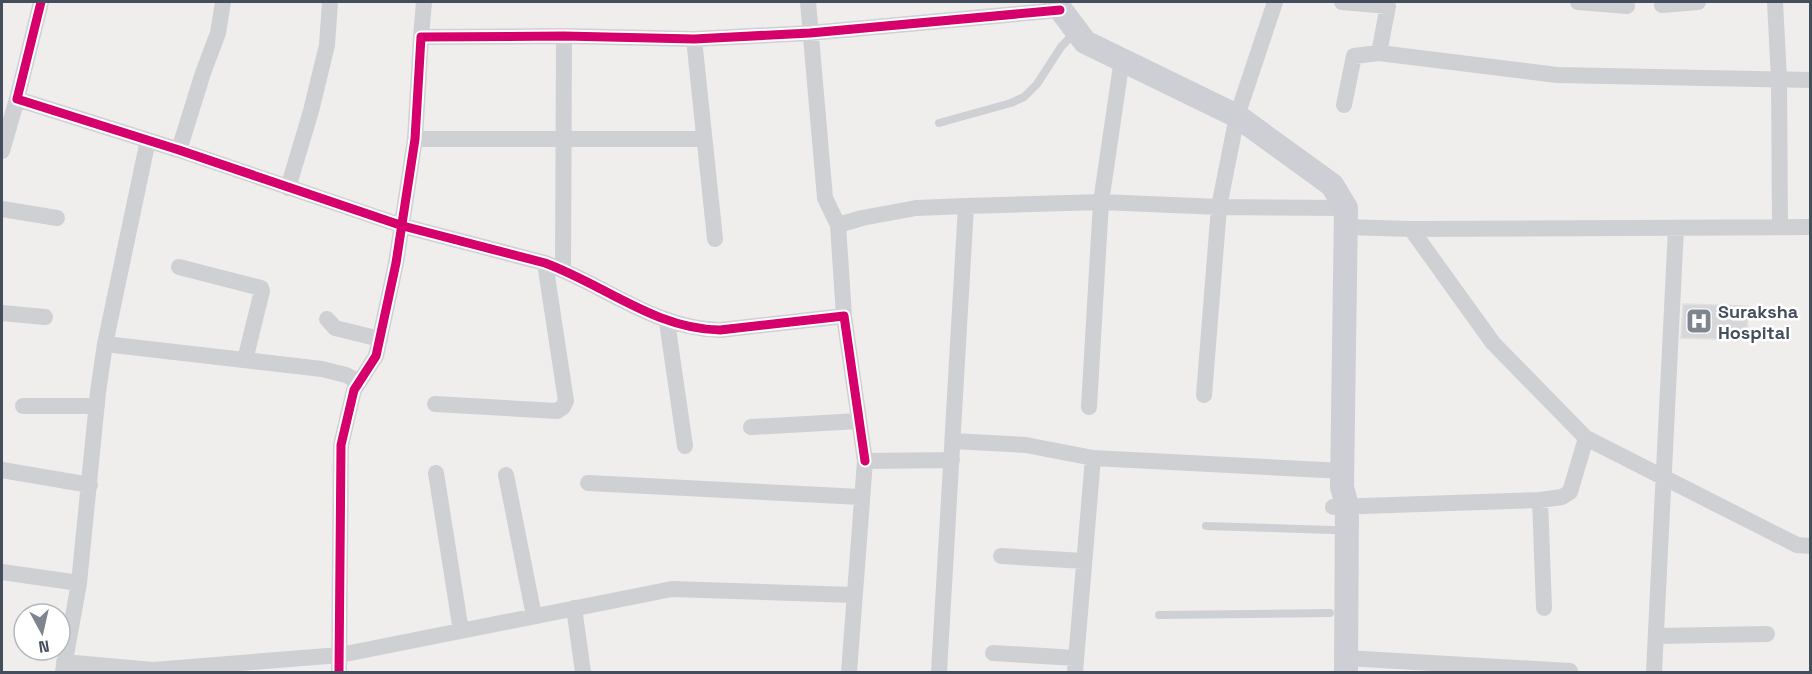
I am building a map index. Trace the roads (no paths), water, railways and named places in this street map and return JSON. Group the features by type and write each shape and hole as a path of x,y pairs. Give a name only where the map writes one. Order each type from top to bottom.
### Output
{"main road":[{"path":"1058,6 1085,42 1237,116 1332,184 1346,217 1340,500 1340,668"},
{"path":"1340,500 1330,614 1340,668"}],"street":[{"path":"2,151 41,2"},
{"path":"179,150 218,33 223,2"},
{"path":"288,188 311,111 327,45 330,2"},
{"path":"339,672 342,445 354,390 376,356 403,226 415,139 424,2"},
{"path":"808,2 825,198 838,225 844,316 865,461 849,672"},
{"path":"1204,395 1219,207 1237,116 1275,2"},
{"path":"1342,2 1388,4 1379,53"},
{"path":"1578,2 1627,6"},
{"path":"1662,5 1698,2"},
{"path":"1775,2 1779,79 1780,227"},
{"path":"421,37 564,36 694,39 810,33 1058,6"},
{"path":"563,270 564,36"},
{"path":"694,39 716,239"},
{"path":"1344,105 1354,56 1379,53 1557,75 1810,80"},
{"path":"1089,407 1101,202 1122,59"},
{"path":"17,99 179,150 403,226 545,263 666,322 699,330 720,330 844,316"},
{"path":"415,139 704,139"},
{"path":"148,140 105,344 79,583 63,667 153,670 340,655 672,589 854,595"},
{"path":"838,225 915,208 1101,202 1219,207 1346,217 1411,229 1810,227"},
{"path":"939,672 966,206"},
{"path":"2,208 57,218"},
{"path":"1654,672 1676,228"},
{"path":"1411,229 1493,343 1586,438 1797,544 1810,546"},
{"path":"435,404 557,411 563,407 567,400 545,263"},
{"path":"179,267 261,288 245,360"},
{"path":"2,313 45,317"},
{"path":"327,319 335,328 380,339"},
{"path":"666,322 685,446"},
{"path":"105,344 322,369 346,375 359,382"},
{"path":"23,406 97,406"},
{"path":"751,427 859,421"},
{"path":"953,441 1026,445 1340,500 1540,500 1562,497 1570,492 1586,438"},
{"path":"993,653 1075,665 1093,458"},
{"path":"865,461 952,460"},
{"path":"2,470 90,485"},
{"path":"436,473 462,631"},
{"path":"506,475 534,616"},
{"path":"588,483 861,497"},
{"path":"1540,500 1544,608"},
{"path":"1001,556 1084,561"},
{"path":"2,573 79,583"},
{"path":"574,608 583,672"},
{"path":"1656,636 1767,634"},
{"path":"1340,668 1570,671"}],"lane":[{"path":"939,123 1011,103 1024,97 1037,84 1061,47 1077,31"},
{"path":"1206,526 1340,500"},
{"path":"1159,615 1330,614"}],"place":[{"name":"Suraksha Hospital","path":"1699,321"}]}
